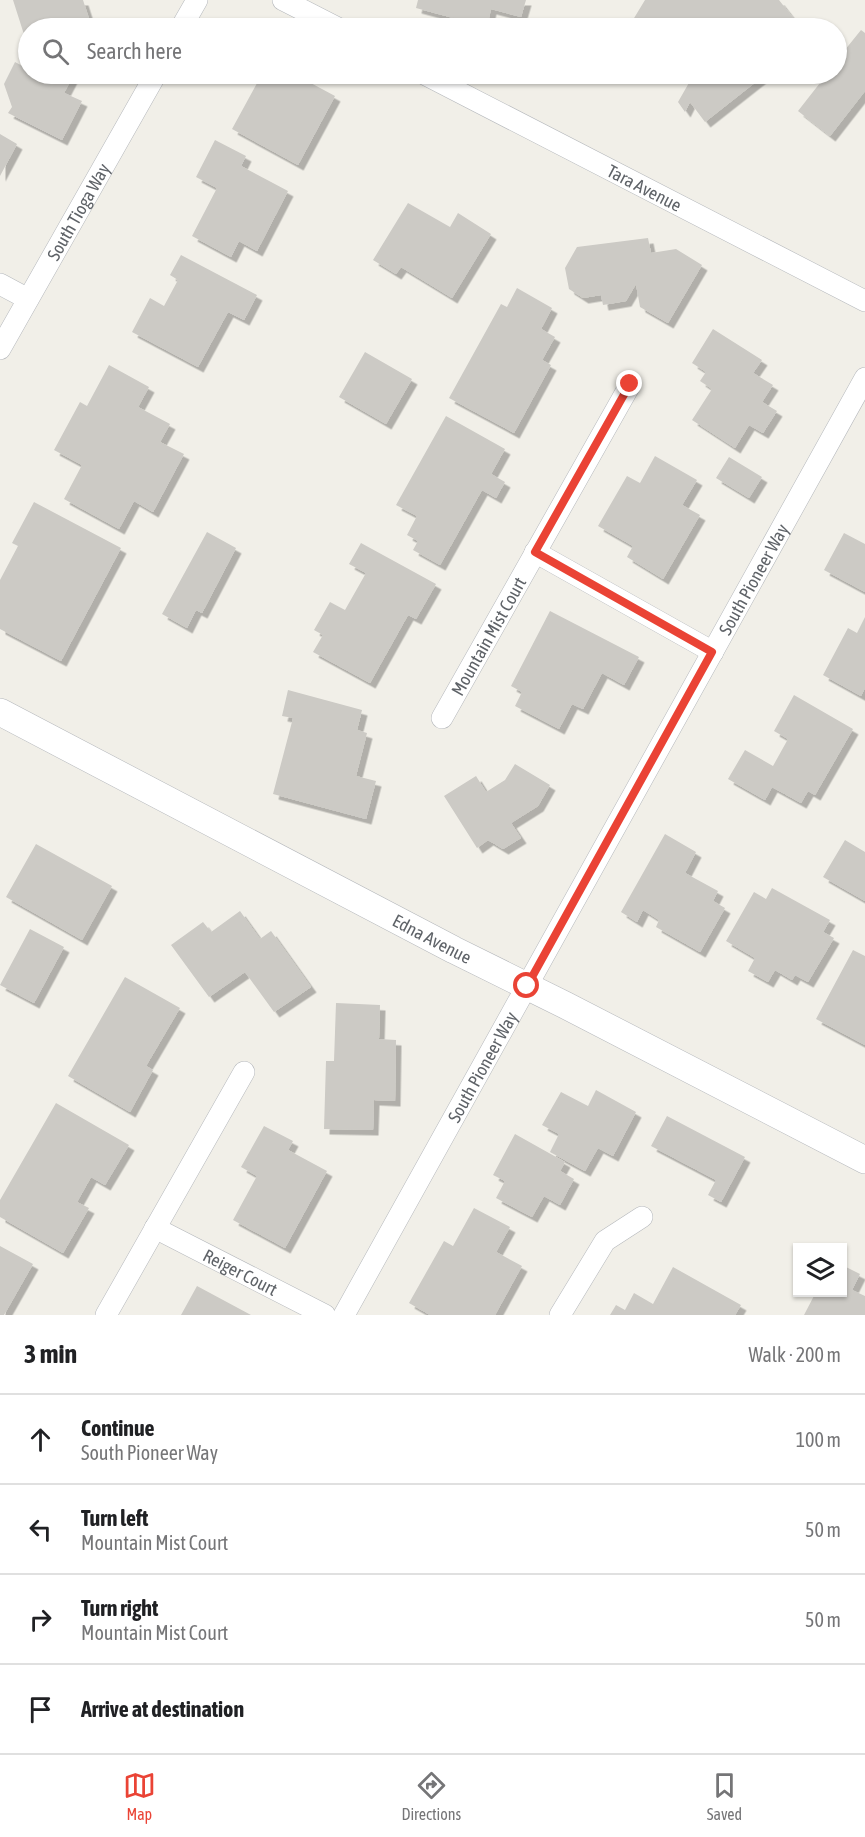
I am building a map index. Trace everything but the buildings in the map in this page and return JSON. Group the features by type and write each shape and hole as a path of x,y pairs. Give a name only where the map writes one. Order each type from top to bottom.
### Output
{"street":[{"path":"187,18 197,0"},
{"path":"284,0 319,18"},
{"name":"South Tioga Way","path":"0,349 150,84"},
{"name":"Tara Avenue","path":"443,84 865,301"},
{"path":"0,284 28,299"},
{"name":"South Pioneer Way","path":"344,1315 865,378"},
{"name":"Mountain Mist Court","path":"442,718 630,384"},
{"path":"535,552 712,652"},
{"name":"Edna Avenue","path":"0,712 246,843 865,1161"},
{"path":"106,1315 244,1072"},
{"path":"560,1315 605,1240 642,1217"},
{"name":"Reiger Court","path":"155,1228 325,1315"}],"route":[{"path":"527,986 712,652 535,552 630,384"}]}
